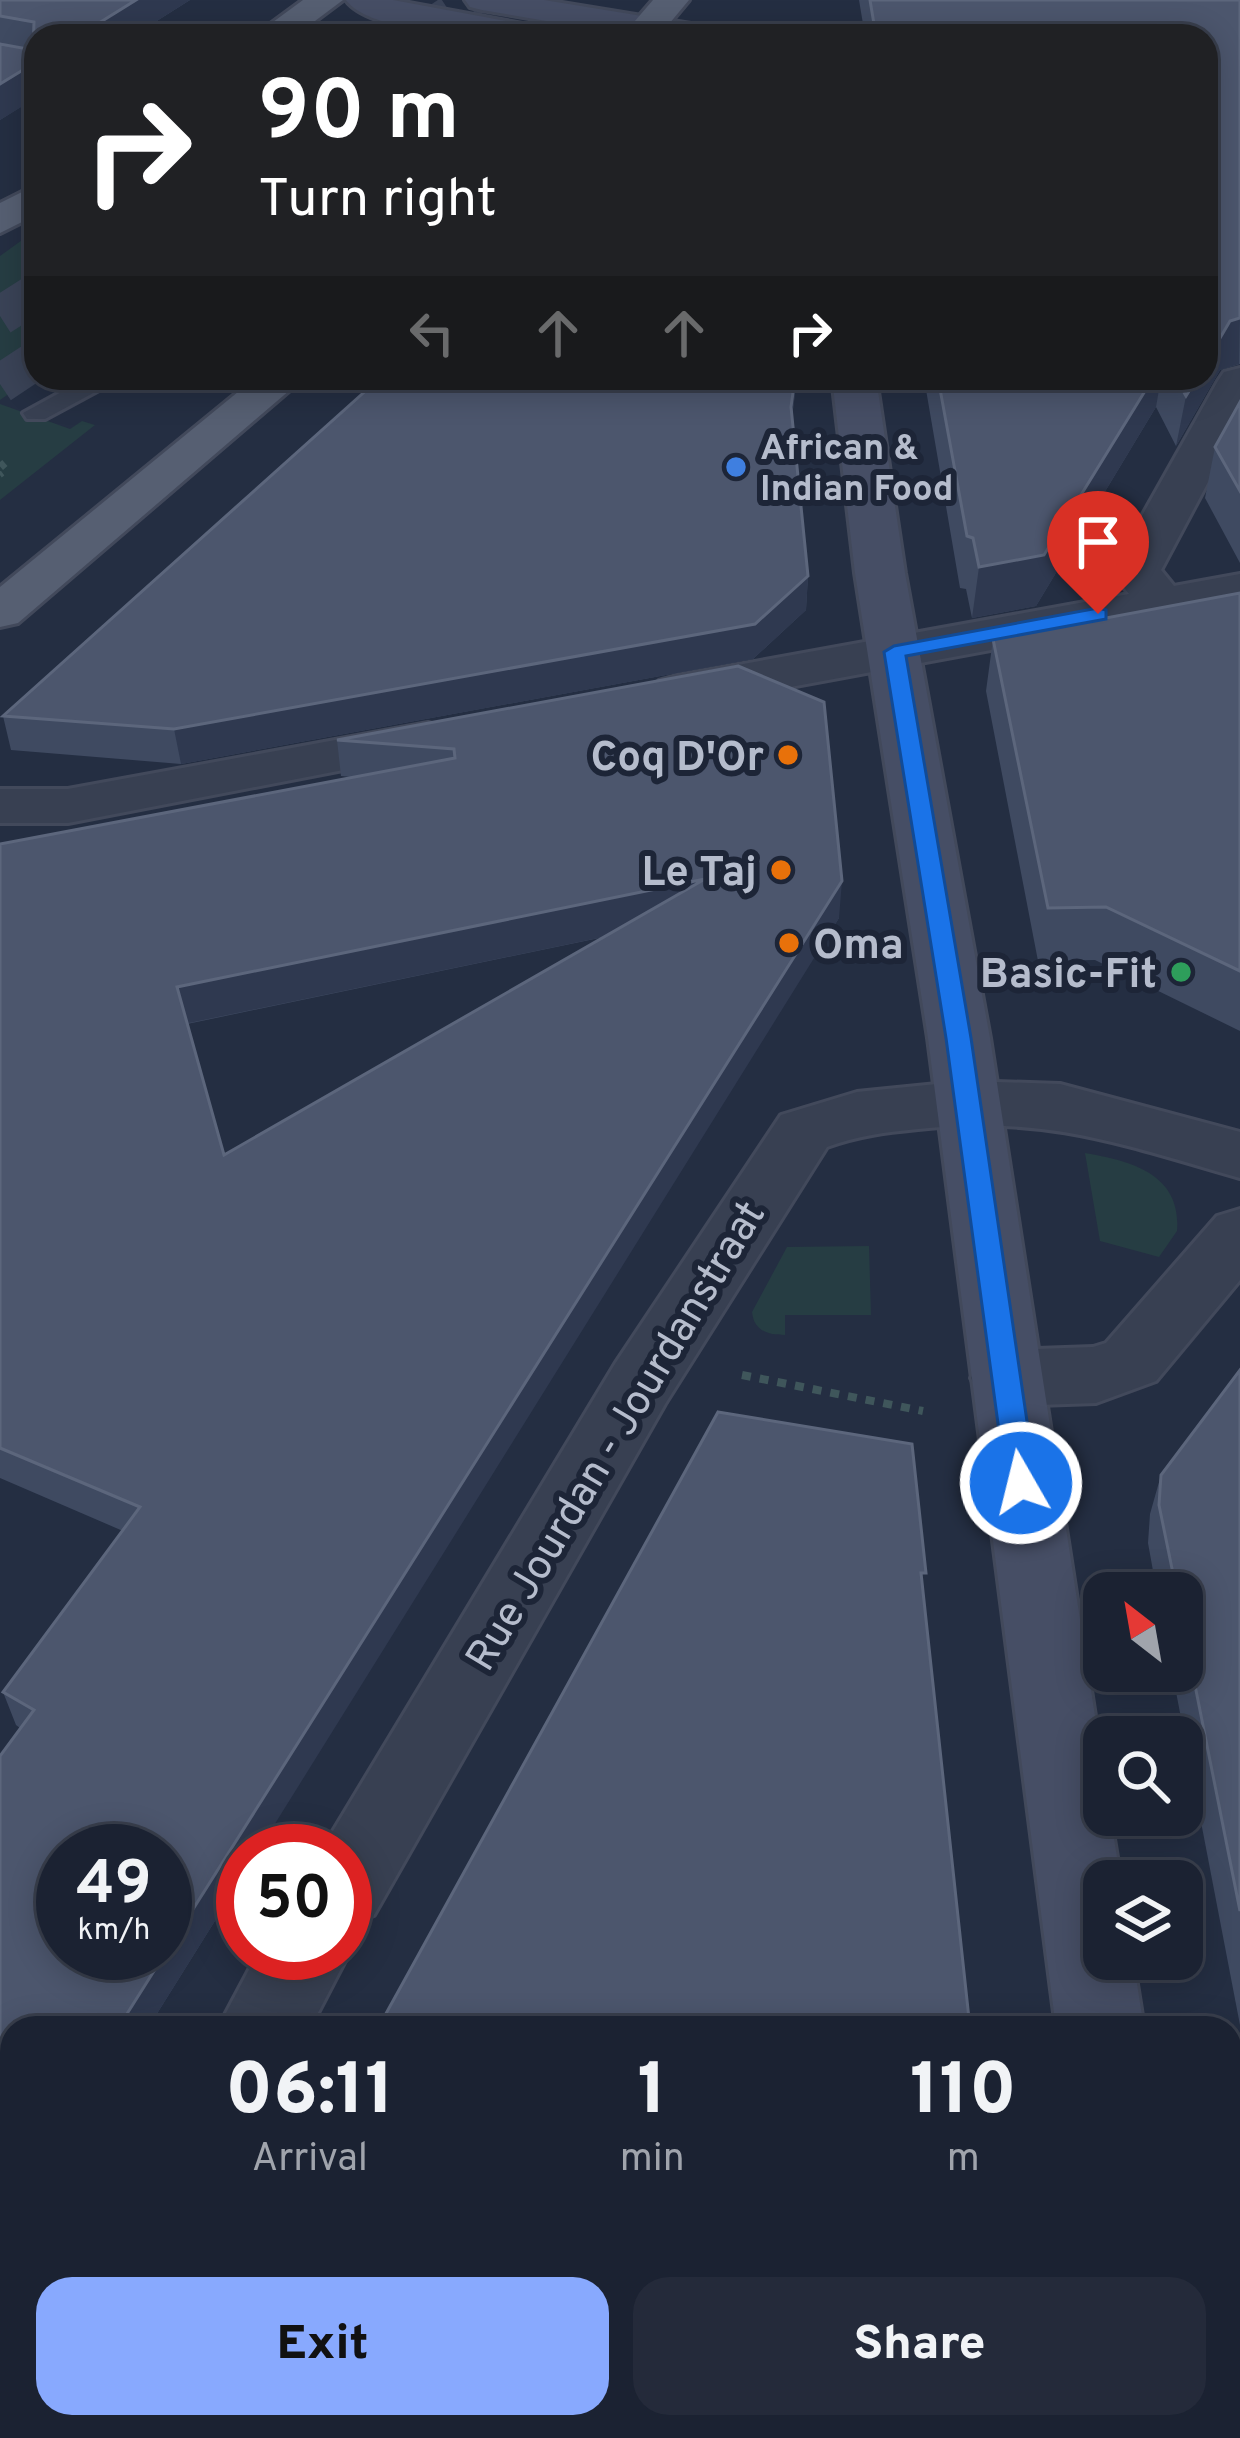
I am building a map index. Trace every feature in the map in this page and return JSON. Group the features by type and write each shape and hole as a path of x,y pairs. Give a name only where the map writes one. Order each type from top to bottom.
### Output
{"main road":[{"path":"290,24 326,0"},
{"path":"363,0 387,10 463,24"},
{"path":"482,0 599,24"},
{"path":"651,24 672,0"},
{"path":"0,612 268,390"},
{"path":"856,390 967,1106 1098,2016"}],"street":[{"path":"1162,603 1136,571 1240,381"},
{"path":"628,701 1240,589"},
{"path":"0,806 68,806 465,732"},
{"name":"Rue Jourdan - Jourdanstraat","path":"372,1841 640,1384 789,1147 804,1131 844,1115 967,1106 1063,1106 1240,1155"},
{"path":"1006,1378 1096,1375 1131,1362 1240,1234"},
{"path":"269,2016 290,1980"}],"lane":[{"path":"61,390 36,413 83,390"}],"path":[{"path":"0,462 7,470 0,475"},
{"path":"739,1374 923,1411"}],"green space":[{"path":"24,239 24,383 0,400 0,256"},
{"path":"0,404 70,429 82,421 95,425 0,500"},
{"path":"1085,1153 1136,1166 1162,1183 1176,1212 1177,1231 1159,1257 1100,1241"},
{"path":"869,1246 871,1315 785,1315 785,1335 768,1333 756,1324 752,1312 787,1247"}],"building":[{"path":"0,0 136,0 97,24 34,24 0,16"},
{"path":"870,0 1240,0 1240,318 1230,321 1218,342 1218,24 874,24"},
{"path":"0,44 24,48 24,69 0,84"},
{"path":"367,390 793,390 791,407 808,576 755,624 174,729 3,716"},
{"path":"940,390 1146,390 1044,555 979,567 973,538 967,536"},
{"path":"1240,402 1240,491 1215,447"},
{"path":"1240,593 1240,971 1106,907 1048,908 993,639"},
{"path":"738,666 824,702 842,881 247,1824 216,1824 216,1873 192,1911 192,1824 36,1824 36,1980 148,1980 126,2016 0,2016 0,1756 34,1710 3,1692 140,1507 0,1448 0,844 455,758 454,749 337,740","holes":["705,879 224,1155 177,987"]},
{"path":"1240,1370 1240,1911 1196,1692 1203,1692 1203,1572 1173,1572 1159,1505 1161,1475"},
{"path":"718,1412 912,1444 926,1573 921,1573 969,2016 385,2016"}],"tunnel":[{"path":"437,24 473,0"},
{"path":"0,316 24,301"},
{"path":"0,384 24,368"}],"place":[{"name":"African & Indian Food","path":"736,467"},
{"name":"Coq D'Or","path":"788,755"},
{"name":"Le Taj","path":"781,870"},
{"name":"Oma","path":"789,943"},
{"name":"Basic-Fit","path":"1181,972"}],"route":[{"path":"1021,1483 959,1038 894,652 1098,614"}]}
